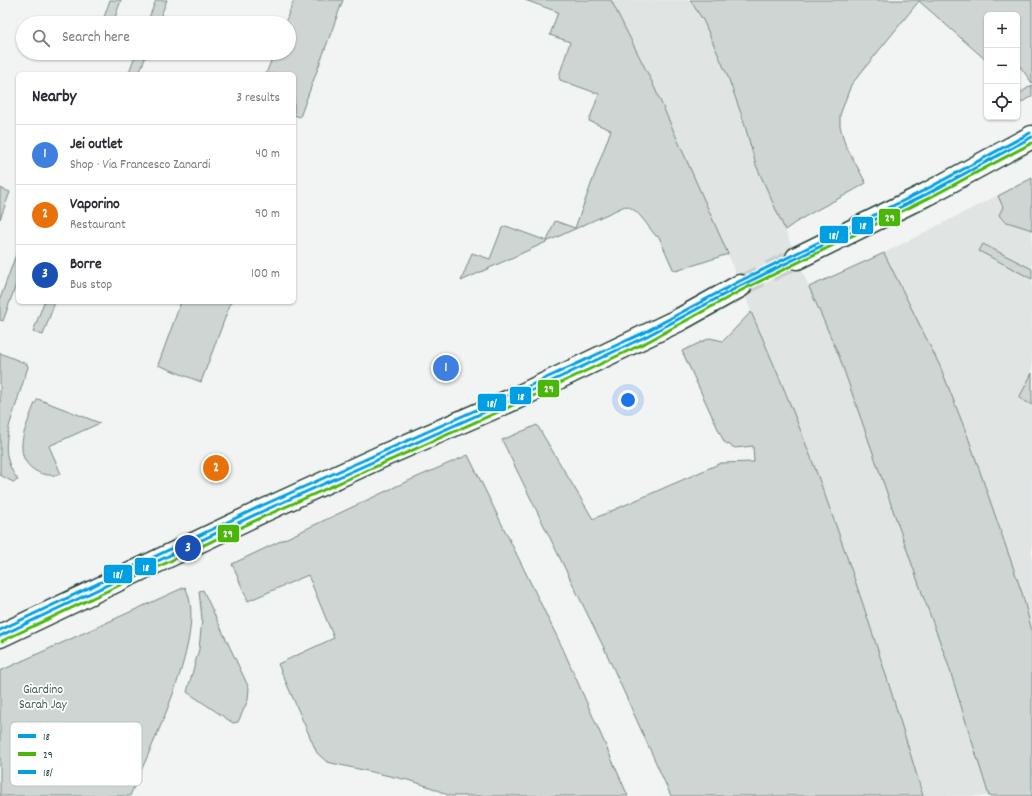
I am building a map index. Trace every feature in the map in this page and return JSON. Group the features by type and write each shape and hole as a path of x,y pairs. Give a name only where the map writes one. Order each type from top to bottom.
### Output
{"main road":[{"path":"797,258 927,194 1032,137"},
{"path":"0,636 270,508 530,392 679,320 740,286"}],"shaded area":[{"path":"570,0 758,0 850,193 804,215 785,230 809,287 898,283 884,253 1032,178 1032,796 837,796 760,462 723,341 751,311 728,254 676,271 673,269"}],"green space":[{"path":"110,0 121,0 115,16 104,16"},
{"path":"156,0 167,0 161,16 150,16"},
{"path":"294,0 343,0 300,117 296,116 296,72 267,72 271,60 296,60 296,16 288,16"},
{"path":"525,0 611,0 652,82 728,254 676,271 673,269 659,237 656,236 634,210 625,206 461,281 472,253 490,259 502,228 506,226 547,241 555,221 575,228 611,130 589,121 599,94 560,80 559,76 570,42 550,35 558,12"},
{"path":"690,0 1032,0 1032,83 1020,66 1020,12 984,12 984,58 919,1 851,85 840,115 840,126 845,144 866,183 804,217 785,230 756,165 743,119 728,77 703,20"},
{"path":"133,60 144,60 140,72 129,72"},
{"path":"1032,85 1032,96 1020,103 1020,93"},
{"path":"1032,178 1032,230 1004,221 999,215 1003,207 998,196"},
{"path":"0,188 10,192 0,219"},
{"path":"983,244 1032,269 1032,279 979,251"},
{"path":"884,253 940,366 968,437 1022,593 1032,631 1032,796 989,796 947,661 839,356 809,287"},
{"path":"16,255 16,285 3,321 0,320 0,299"},
{"path":"43,304 54,304 43,335 33,332"},
{"path":"180,304 230,304 201,382 158,365"},
{"path":"751,312 801,430 845,551 866,612 923,796 671,796 605,650 502,440 537,425 593,519 721,463 754,462 753,446 735,448 724,442 682,351 710,338 723,341"},
{"path":"0,353 27,364 28,367 7,436 6,445 9,462 12,471 18,480 13,482 0,475"},
{"path":"1032,373 1032,405 1019,398"},
{"path":"38,399 100,423 49,446 61,474 41,474 30,467 23,456 22,445 25,428 33,407"},
{"path":"468,455 563,649 628,796 450,796 412,781 327,762 317,753 278,664 334,638 308,575 248,601 232,564 399,485"},
{"name":"Giardino Sarah Jay","path":"185,587 191,607 190,632 184,661 162,722 142,768 142,722 10,722 10,786 134,786 130,796 0,796 0,671"},
{"path":"203,590 249,688 248,700 238,722 233,723 187,692 199,649 202,619 199,591"}],"tunnel":[{"path":"740,286 797,258"}],"transit line":[{"name":"18/","path":"0,630 261,506 514,393 645,332 738,282 925,190 1030,133"},
{"name":"18","path":"0,636 263,511 516,398 647,336 740,286 927,194 1032,137"},
{"name":"29","path":"2,641 265,516 518,403 649,341 742,290 929,198 1032,143"}],"place":[{"name":"Jei outlet","path":"446,368"},
{"name":"Vaporino","path":"216,468"},
{"name":"Borre","path":"188,548"}]}
